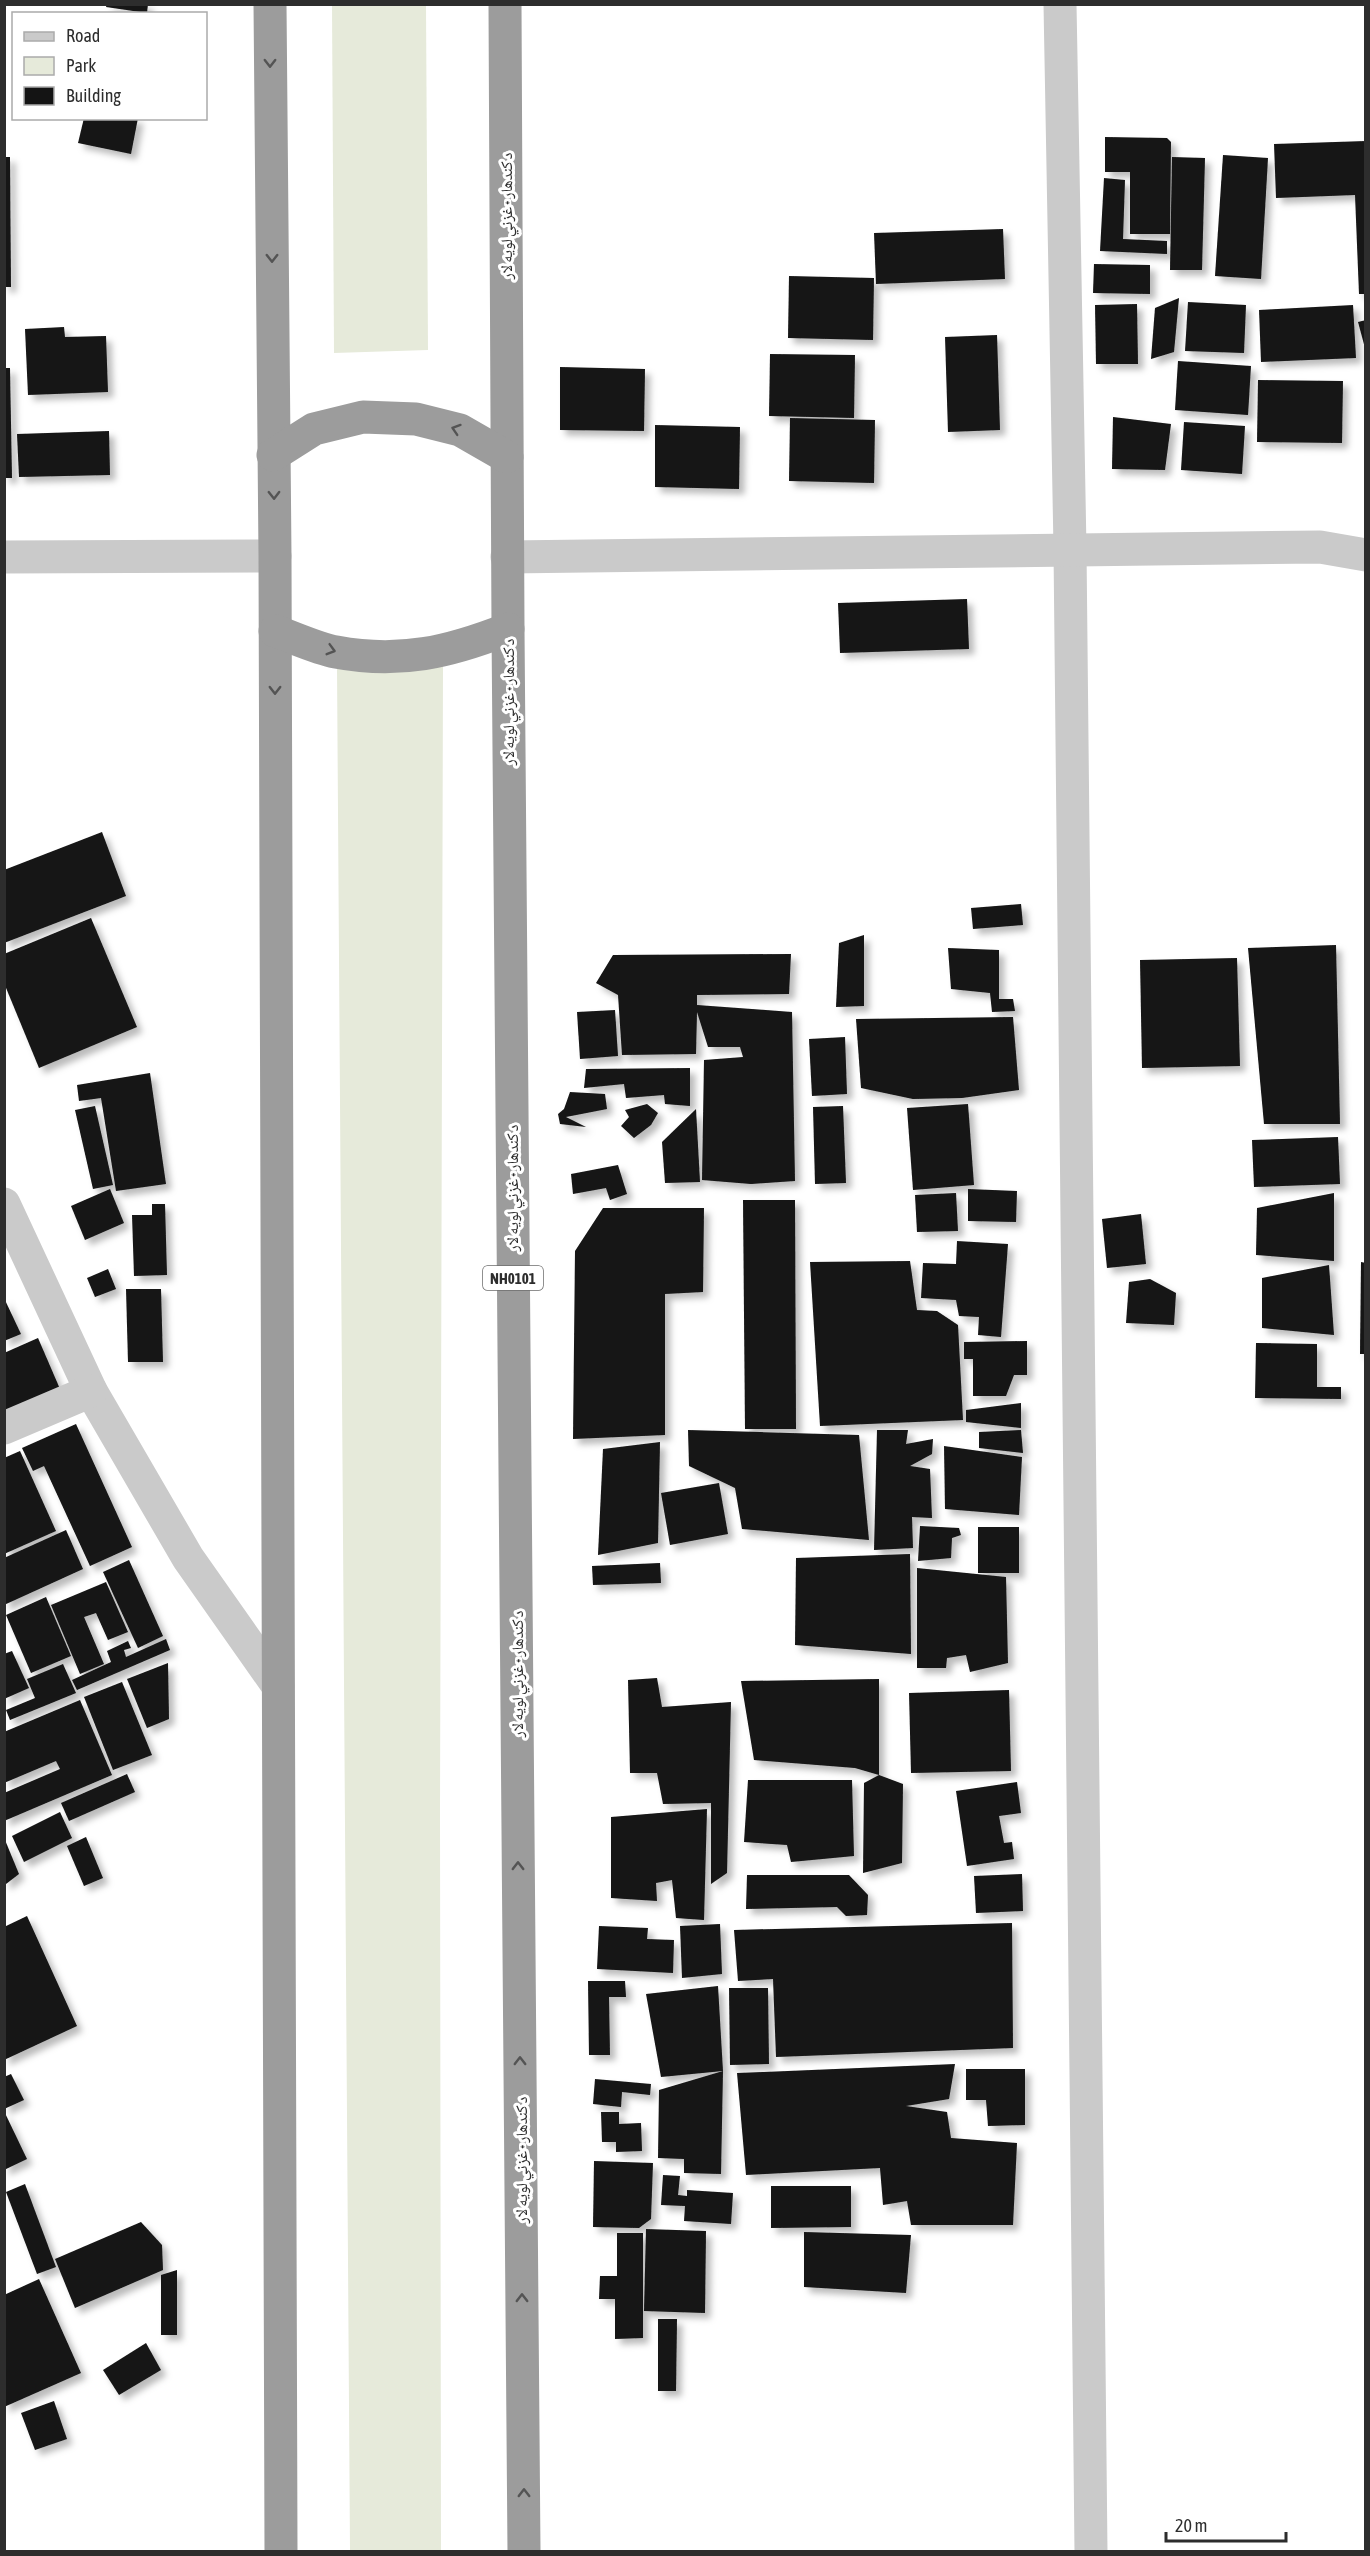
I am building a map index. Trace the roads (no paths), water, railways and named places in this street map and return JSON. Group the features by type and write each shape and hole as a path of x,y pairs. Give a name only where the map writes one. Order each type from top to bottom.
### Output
{"highway":[{"path":"270,4 275,556 281,2552"},
{"name":"د کندهار - غزني لويه لار","path":"505,4 507,557 524,2552"},
{"path":"273,455 314,429 363,417 416,419 460,430 507,457"},
{"path":"275,631 335,652 399,658 462,646 508,629"}],"street":[{"path":"1060,4 1070,549 1091,2552"},
{"path":"507,557 1320,547 1365,555"},
{"path":"4,557 275,556"},
{"path":"4,1204 91,1391 188,1558 278,1686"},
{"path":"4,1428 91,1391"}]}
